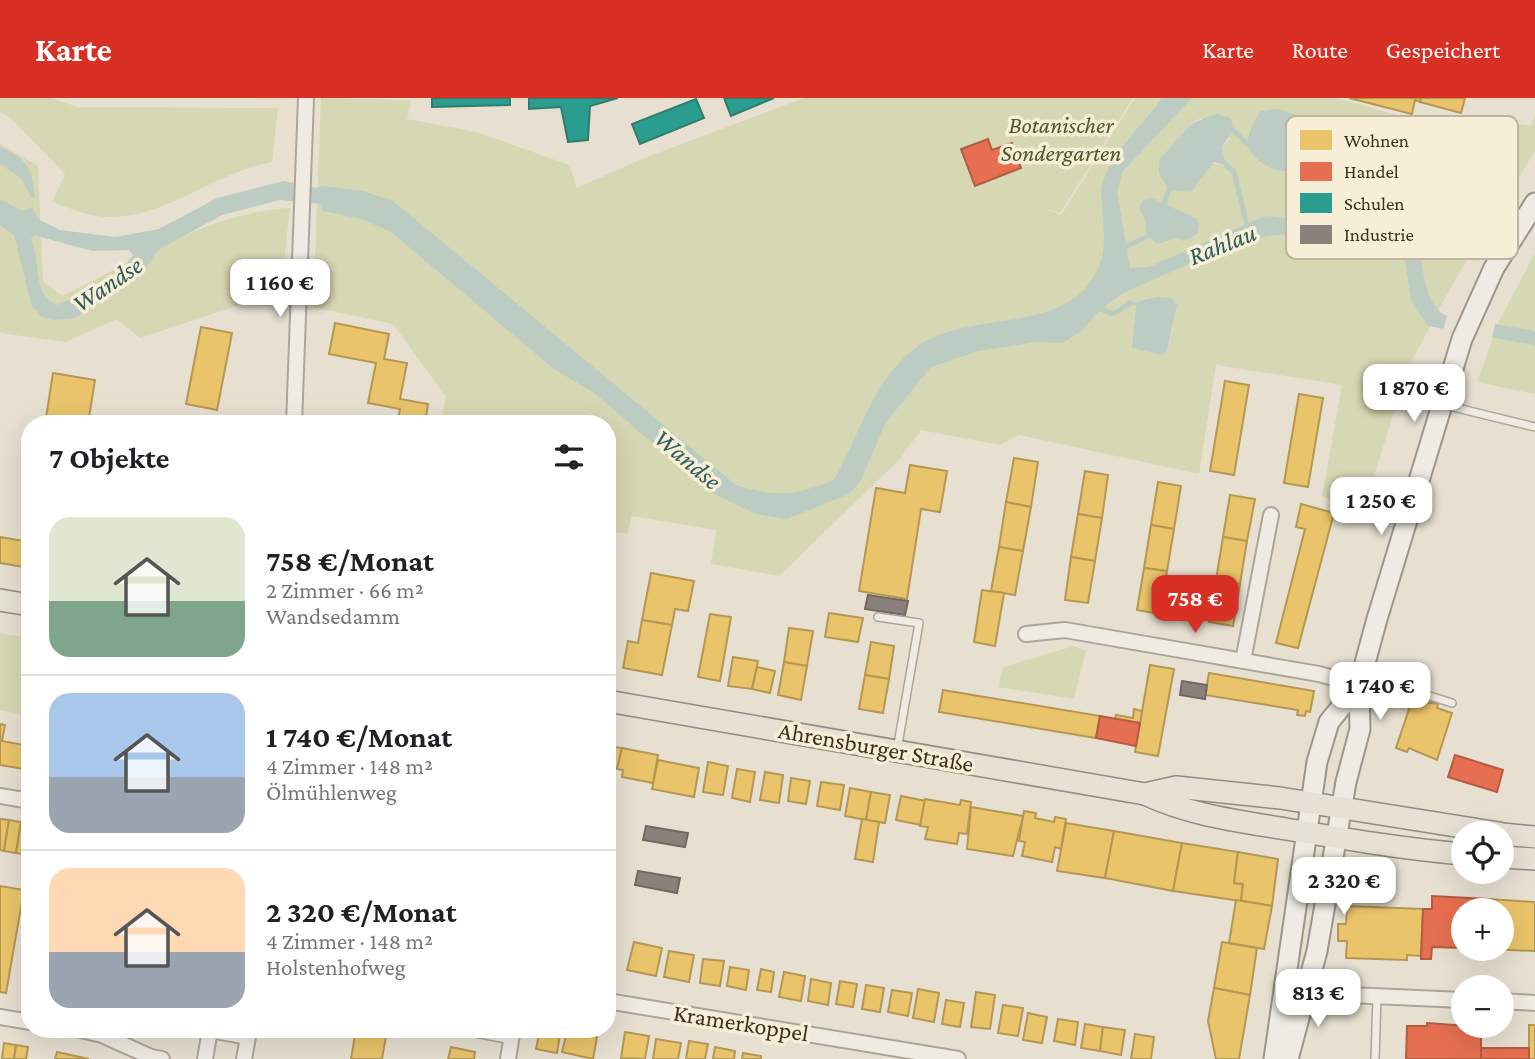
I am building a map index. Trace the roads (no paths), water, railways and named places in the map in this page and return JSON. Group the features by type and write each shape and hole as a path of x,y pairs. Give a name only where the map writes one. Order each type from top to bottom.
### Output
{"main road":[{"path":"1518,230 1535,203"},
{"path":"1288,1059 1308,986 1360,729 1360,680 1462,339 1500,259"},
{"path":"0,600 21,604"},
{"path":"1274,1059 1309,803 1329,722 1360,680"},
{"name":"Ahrensburger Straße","path":"616,703 1145,794 1174,808 1306,833 1451,852"},
{"name":"Ahrensburger Straße","path":"1145,794 1176,787 1309,803 1451,825"},
{"name":"Ahrensburger Straße","path":"1514,835 1535,837"},
{"path":"1514,858 1535,859"}],"street":[{"path":"295,415 306,98"},
{"path":"1243,661 1271,515"},
{"path":"1026,634 1065,630 1360,680"},
{"path":"0,796 21,800"},
{"path":"1308,986 1329,992 1451,999"},
{"name":"Kramerkoppel","path":"616,1002 958,1059"},
{"path":"1514,1002 1535,1003"},
{"path":"0,1017 21,1020"},
{"path":"108,1038 151,1058 162,1059"},
{"path":"205,1059 209,1038"},
{"path":"244,1059 248,1038"},
{"path":"508,1059 512,1038"}],"lane":[{"path":"1441,404 1535,427"},
{"path":"878,617 919,623 897,751"},
{"path":"1360,680 1452,703"},
{"path":"1375,1059 1377,996"}],"water":[{"path":"1162,98 1192,98 1123,171 1117,192 1130,268 1149,267 1265,216 1286,218 1286,234 1233,245 1123,293 1099,311 1082,331 1062,343 1037,342 978,351 931,367 886,422 860,482 849,494 787,519 756,514 710,492 593,392 554,369 391,232 361,219 323,211 320,204 280,200 222,215 158,250 140,277 74,318 54,320 42,317 32,307 14,235 0,225 0,199 23,211 32,207 38,219 60,230 115,237 159,229 217,198 284,181 316,188 324,186 363,191 393,201 736,485 764,492 786,493 834,480 877,393 900,362 914,349 933,337 955,330 1028,317 1050,310 1071,301 1087,286 1102,257 1102,185 1120,150","holes":["34,235 92,251 129,250 133,255 109,279 57,305 49,300 40,286 31,239"]},
{"path":"1277,109 1301,116 1286,116 1286,172 1264,164 1250,150 1249,134 1260,111"},
{"path":"1216,114 1231,118 1233,130 1222,147 1226,165 1214,162 1191,192 1169,190 1159,173 1159,160 1191,124"},
{"path":"0,147 17,156 27,166 35,198 31,197 21,178 0,164"},
{"path":"1152,198 1197,219 1197,234 1184,241 1175,238 1158,244 1147,236 1145,219 1139,209 1142,201"},
{"path":"1405,259 1421,259 1431,300 1444,315 1535,331 1535,345 1428,326 1411,300"},
{"path":"1157,297 1171,298 1177,304 1167,351 1161,355 1132,348 1136,306 1131,303"}],"waterway":[{"path":"1233,130 1248,145"},
{"name":"Rahlau","path":"1226,165 1234,172 1248,230"},
{"path":"1164,203 1169,190"},
{"path":"1122,249 1147,236"},
{"path":"1096,307 1113,314 1131,303"}],"park label":[{"name":"Botanischer Sondergarten","path":"1061,139"}],"water label":[{"name":"Wandse","path":"107,284"},
{"name":"Wandse","path":"688,459"}]}
